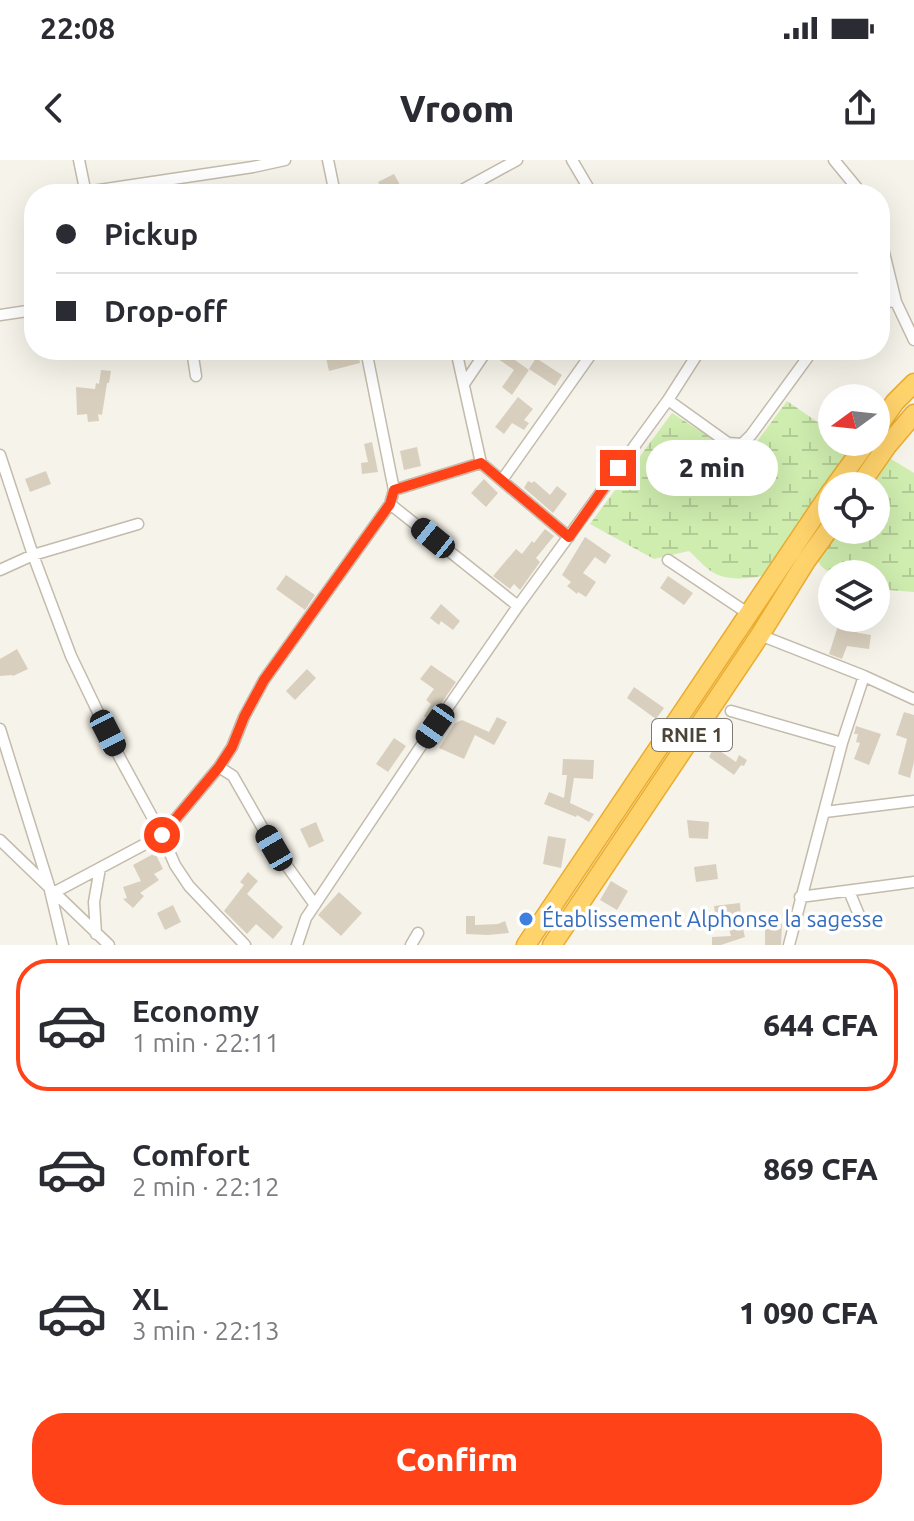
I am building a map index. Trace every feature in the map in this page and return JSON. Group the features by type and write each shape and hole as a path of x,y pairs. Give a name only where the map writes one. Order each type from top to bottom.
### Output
{"highway":[{"path":"890,409 914,383"},
{"path":"869,472 914,414"},
{"name":"RNIE 1","path":"526,945 818,512"},
{"name":"RNIE 1","path":"552,945 819,544"}],"street":[{"path":"79,160 84,184"},
{"path":"144,184 285,160"},
{"path":"328,160 333,184"},
{"path":"473,184 517,160"},
{"path":"572,160 586,184"},
{"path":"834,160 854,184"},
{"path":"890,277 896,302 914,340"},
{"path":"890,302 896,302"},
{"path":"0,315 24,311"},
{"path":"194,360 196,376"},
{"path":"52,889 162,835 219,767 264,680 390,504 394,490 368,360"},
{"path":"458,360 481,463 569,537"},
{"path":"464,384 480,360"},
{"path":"502,480 587,360"},
{"path":"297,945 306,918 419,749 694,360"},
{"path":"668,400 728,443 742,444 806,360"},
{"path":"0,455 33,555 83,684 175,865 189,886 245,945"},
{"path":"394,490 481,463"},
{"path":"390,504 518,606"},
{"path":"0,570 33,555 138,524"},
{"path":"668,560 749,614"},
{"path":"760,635 914,699"},
{"path":"789,945 842,743 864,676"},
{"path":"731,711 842,743"},
{"path":"0,729 52,889 63,945"},
{"path":"219,767 233,776 274,848 315,905"},
{"path":"825,812 914,801"},
{"path":"0,840 109,945"},
{"path":"96,934 94,902 100,868"},
{"path":"800,897 914,882"},
{"path":"849,891 859,915"},
{"path":"411,945 418,933"}],"green space":[{"path":"787,401 818,422 818,456 846,456 835,472 818,472 818,498 766,575 754,578 720,576 689,551 654,559 590,524 672,413 744,459"},
{"path":"875,456 886,456 914,473 914,592 890,590 890,560 818,561 812,551 819,544 890,544 890,472 864,472"}],"building":[{"path":"394,174 400,184 379,184"},
{"path":"327,360 360,360 360,363 329,371"},
{"path":"500,360 515,360 529,370 512,395 502,387 514,370"},
{"path":"535,360 539,360 562,375 555,386 529,369"},
{"path":"101,370 111,371 102,415 98,414 99,421 88,422 87,414 77,415 76,387 95,389"},
{"path":"518,397 533,409 524,420 529,423 524,430 512,423 504,434 495,427"},
{"path":"372,442 378,472 362,474 361,463 368,462 364,444"},
{"path":"417,447 421,466 404,470 400,451"},
{"path":"46,471 51,484 30,492 25,479"},
{"path":"484,479 498,493 486,507 471,493"},
{"path":"528,481 534,481 550,495 557,486 567,494 553,513 524,488"},
{"path":"545,529 554,536 536,558 540,562 520,590 514,584 510,589 493,576 516,549 522,554"},
{"path":"585,537 611,555 605,564 595,557 583,573 596,582 586,597 567,586 571,582 562,575"},
{"path":"286,575 315,595 305,610 276,589"},
{"path":"668,576 693,593 684,605 660,588"},
{"path":"441,604 460,621 453,630 441,621 439,625 430,618"},
{"path":"836,632 871,635 869,649 847,646 842,659 829,654"},
{"path":"17,649 28,669 13,676 0,676 0,659"},
{"path":"431,665 456,682 429,721 424,716 431,704 426,700 434,689 420,679"},
{"path":"307,669 316,678 295,700 286,691"},
{"path":"634,687 664,708 656,719 627,698"},
{"path":"904,712 914,715 914,762 910,778 898,774 907,739 896,735"},
{"path":"497,717 507,722 494,745 475,735 464,759 439,748 455,723 462,720 489,732"},
{"path":"856,726 881,734 869,765 854,759 860,743 856,742 858,734 854,734"},
{"path":"394,738 406,746 388,772 376,764"},
{"path":"714,747 736,762 739,755 747,760 744,766 741,765 734,775 709,757"},
{"path":"563,759 594,760 593,779 574,778 570,803 594,814 589,822 544,804 549,792 564,798 567,775 562,775"},
{"path":"687,820 709,822 708,839 689,838"},
{"path":"316,822 324,841 309,848 300,829"},
{"path":"548,836 566,839 561,868 543,864"},
{"path":"155,853 163,869 154,874 159,880 140,893 144,896 133,908 123,899 127,898 123,887 141,881 133,865"},
{"path":"716,864 718,879 696,882 694,867"},
{"path":"248,872 258,881 247,894 283,927 273,939 256,924 247,934 224,911 244,885 240,882"},
{"path":"611,881 628,891 617,910 600,900"},
{"path":"339,892 362,913 341,936 318,915"},
{"path":"740,903 745,937 712,945 712,937 731,936 726,919 716,920 714,906"},
{"path":"173,905 181,922 165,930 157,913"},
{"path":"466,916 475,916 475,925 505,921 509,933 466,934"},
{"path":"765,923 782,924 781,945 765,945"}],"place":[{"name":"Établissement Alphonse la sagesse","path":"526,919"}],"route":[{"path":"162,835 219,767 264,680 390,504 394,490 481,463 569,537 618,468"}]}
